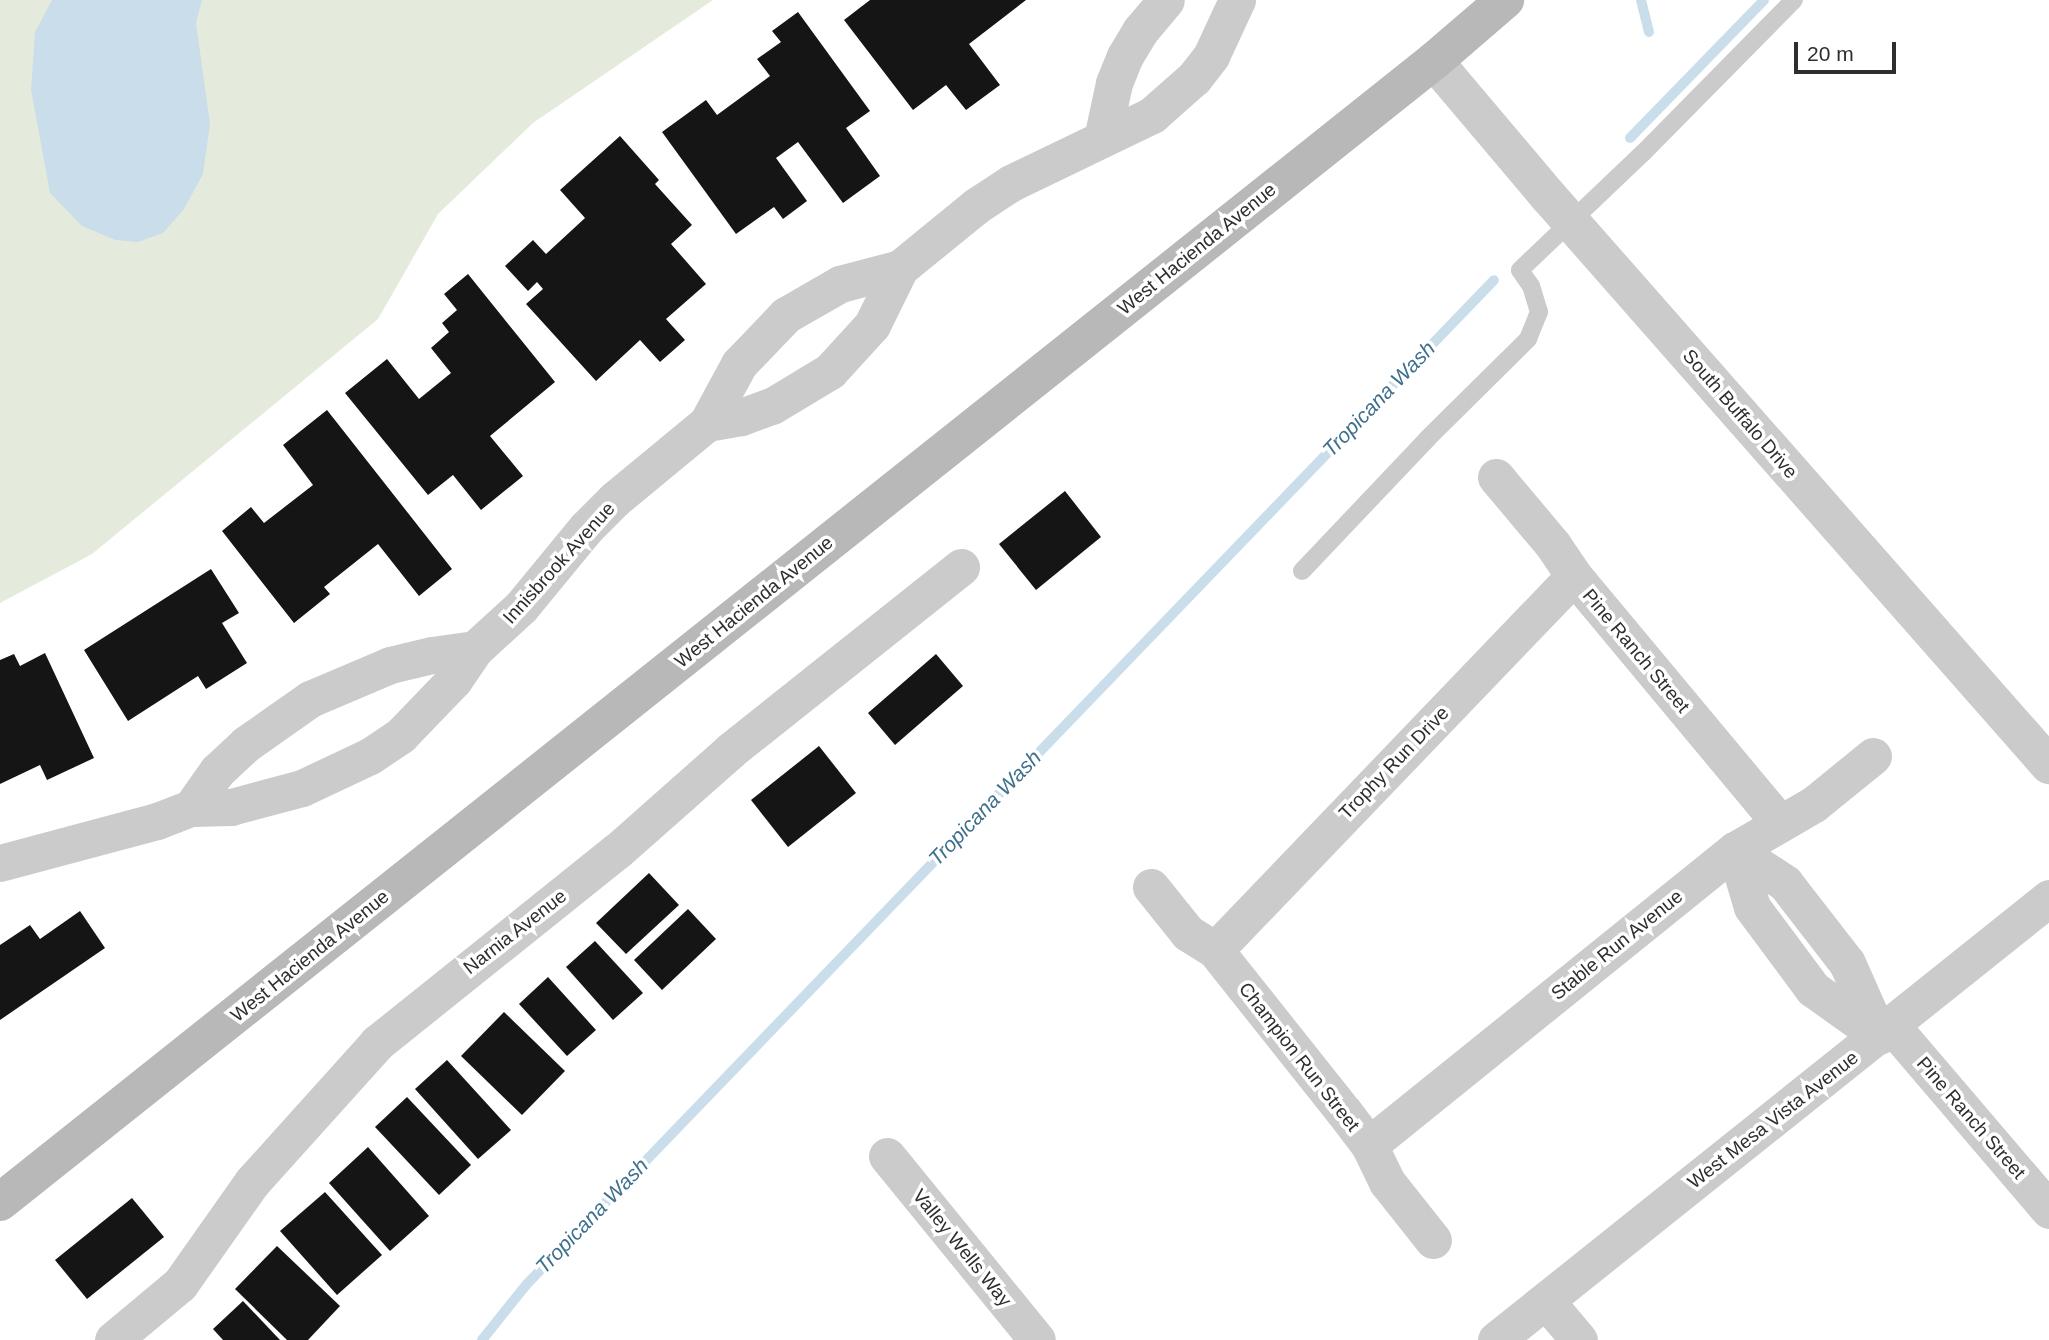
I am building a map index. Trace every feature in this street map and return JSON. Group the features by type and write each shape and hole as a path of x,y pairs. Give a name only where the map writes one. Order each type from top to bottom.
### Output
{"main road":[{"name":"West Hacienda Avenue","path":"0,1202 1434,61 1506,0"}],"street":[{"path":"1102,139 1114,83 1125,56 1140,31 1166,0"},
{"name":"Innisbrook Avenue","path":"707,423 741,417 772,406 830,371 872,324 900,268 975,206 1011,183 1152,115 1194,78 1225,31 1237,0"},
{"name":"South Buffalo Drive","path":"1434,61 1570,220 2049,765"},
{"name":"Innisbrook Avenue","path":"0,863 158,821 191,808 231,807 265,800 325,779 370,756 429,709 475,649 521,607 562,555 615,499 707,423 739,363 786,315 840,284 900,268"},
{"name":"Pine Ranch Street","path":"1496,477 1553,545 1574,576 1780,823"},
{"name":"Narnia Avenue","path":"113,1340 180,1284 252,1182 377,1044 617,852 732,750 961,567"},
{"name":"Trophy Run Drive","path":"1215,950 1574,576"},
{"path":"191,808 217,771 267,728 310,699 390,665 475,649"},
{"name":"Stable Run Avenue","path":"1369,1146 1735,850 1814,804 1873,756"},
{"name":"Pine Ranch Street","path":"1735,850 1752,907 1813,989 1886,1031 2049,1210"},
{"name":"Champion Run Street","path":"1151,887 1188,933 1215,950 1369,1146 1387,1182 1433,1240"},
{"name":"West Mesa Vista Avenue","path":"1496,1340 1886,1031 2049,898"},
{"name":"Valley Wells Way","path":"887,1156 1037,1340"},
{"path":"1546,1301 1579,1340"}],"lane":[{"path":"1301,571 1428,438 1528,340 1539,312 1531,286 1520,270 1643,153 1794,0"}],"green space":[{"path":"0,0 713,0 533,123 438,214 378,319 92,554 0,603"}],"water":[{"path":"52,0 202,0 196,23 210,124 203,174 184,209 163,233 138,242 115,240 82,226 50,193 31,90 35,32"}],"building":[{"path":"870,0 1026,0 969,44 1000,85 966,110 946,85 913,110 844,20"},
{"path":"798,12 870,111 846,128 880,176 843,203 798,142 776,158 807,201 783,219 774,207 736,234 662,132 706,100 717,115 770,76 757,59 781,42 772,31"},
{"path":"620,136 659,180 655,184 692,225 671,244 706,284 666,319 685,340 660,362 640,340 596,381 526,304 543,289 537,282 528,291 505,266 533,240 546,254 585,218 560,190"},
{"path":"468,274 555,382 490,436 523,476 481,510 453,475 428,495 345,393 387,359 419,399 451,373 431,348 449,332 442,323 457,310 444,294"},
{"path":"327,410 452,569 419,596 378,544 324,587 330,594 294,623 222,531 251,507 264,523 313,485 283,445"},
{"path":"1065,491 1101,537 1036,590 999,544"},
{"path":"211,569 239,613 222,623 247,663 206,689 198,676 128,721 84,650"},
{"path":"45,653 94,758 47,780 40,765 0,784 0,660 14,654 20,666"},
{"path":"936,654 963,686 895,745 868,713"},
{"path":"819,746 856,793 788,847 751,800"},
{"path":"649,873 679,905 626,954 596,923"},
{"path":"688,909 716,939 662,990 634,960"},
{"path":"80,911 105,948 0,1020 0,945 30,925 40,939"},
{"path":"595,941 643,993 613,1020 566,967"},
{"path":"548,977 596,1030 567,1056 519,1004"},
{"path":"504,1012 565,1071 522,1115 461,1056"},
{"path":"447,1060 511,1130 478,1159 415,1089"},
{"path":"407,1097 471,1165 439,1195 375,1127"},
{"path":"368,1147 429,1216 390,1251 329,1183"},
{"path":"325,1192 382,1255 337,1295 280,1231"},
{"path":"132,1198 164,1237 87,1299 55,1260"},
{"path":"277,1246 340,1306 308,1340 287,1340 235,1289"},
{"path":"243,1301 280,1340 223,1340 213,1329"}],"waterway":[{"path":"1641,0 1649,32"},
{"name":"Tropicana Wash","path":"1630,138 1764,0"},
{"name":"Tropicana Wash","path":"482,1340 526,1285 1494,280"}]}
